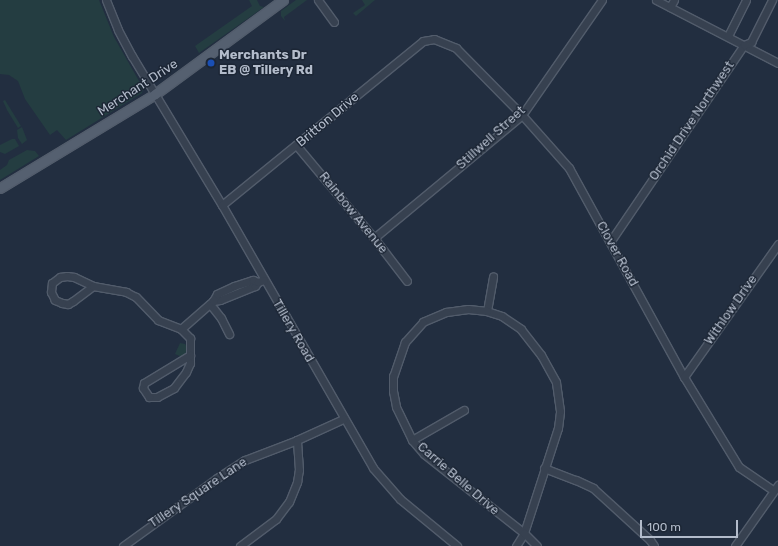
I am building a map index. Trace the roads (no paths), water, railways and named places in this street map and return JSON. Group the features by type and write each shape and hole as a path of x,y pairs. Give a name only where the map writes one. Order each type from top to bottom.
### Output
{"main road":[{"name":"Merchant Drive","path":"0,188 155,94 284,0"}],"street":[{"name":"Tillery Road","path":"106,0 118,30 222,205 261,281 369,462 385,484 400,499 457,546"},
{"path":"318,0 334,22"},
{"name":"Stillwell Street","path":"374,238 522,115 602,0"},
{"path":"656,0 778,63"},
{"path":"670,7 674,0"},
{"path":"728,36 746,0"},
{"name":"Orchid Drive Northwest","path":"610,242 744,45 751,42 770,0"},
{"name":"Clover Road","path":"434,39 456,48 522,115 569,168 684,377 739,467 776,488"},
{"name":"Britton Drive","path":"222,205 297,146 424,41 434,39"},
{"name":"Rainbow Avenue","path":"297,146 374,238 407,281"},
{"name":"Withlow Drive","path":"684,377 778,244"},
{"path":"94,286 68,304 55,300 51,292 52,283 60,277 74,277 94,286 131,294 136,297 158,320 181,329 190,338 190,355 190,363 186,372 174,388 157,397 149,397 143,388 144,383 190,355"},
{"path":"487,311 493,277"},
{"path":"181,329 212,302 254,286 261,281"},
{"path":"212,302 229,334"},
{"name":"Carrie Belle Drive","path":"516,546 524,533 558,428 560,411 556,382 541,355 521,329 502,316 487,311 468,309 446,312 424,322 405,342 393,376 393,391 396,407 412,440 424,454 524,533"},
{"path":"412,440 464,410"},
{"name":"Tillery Square Lane","path":"123,546 228,470 252,457 297,440 343,418"},
{"path":"240,546 276,519 289,502 297,482 299,470 297,440"},
{"path":"544,468 593,488 650,540 654,546"},
{"path":"735,546 776,488"},
{"path":"524,533 537,546"}],"place":[{"name":"Merchants Dr EB @ Tillery Rd","path":"211,63"}]}
